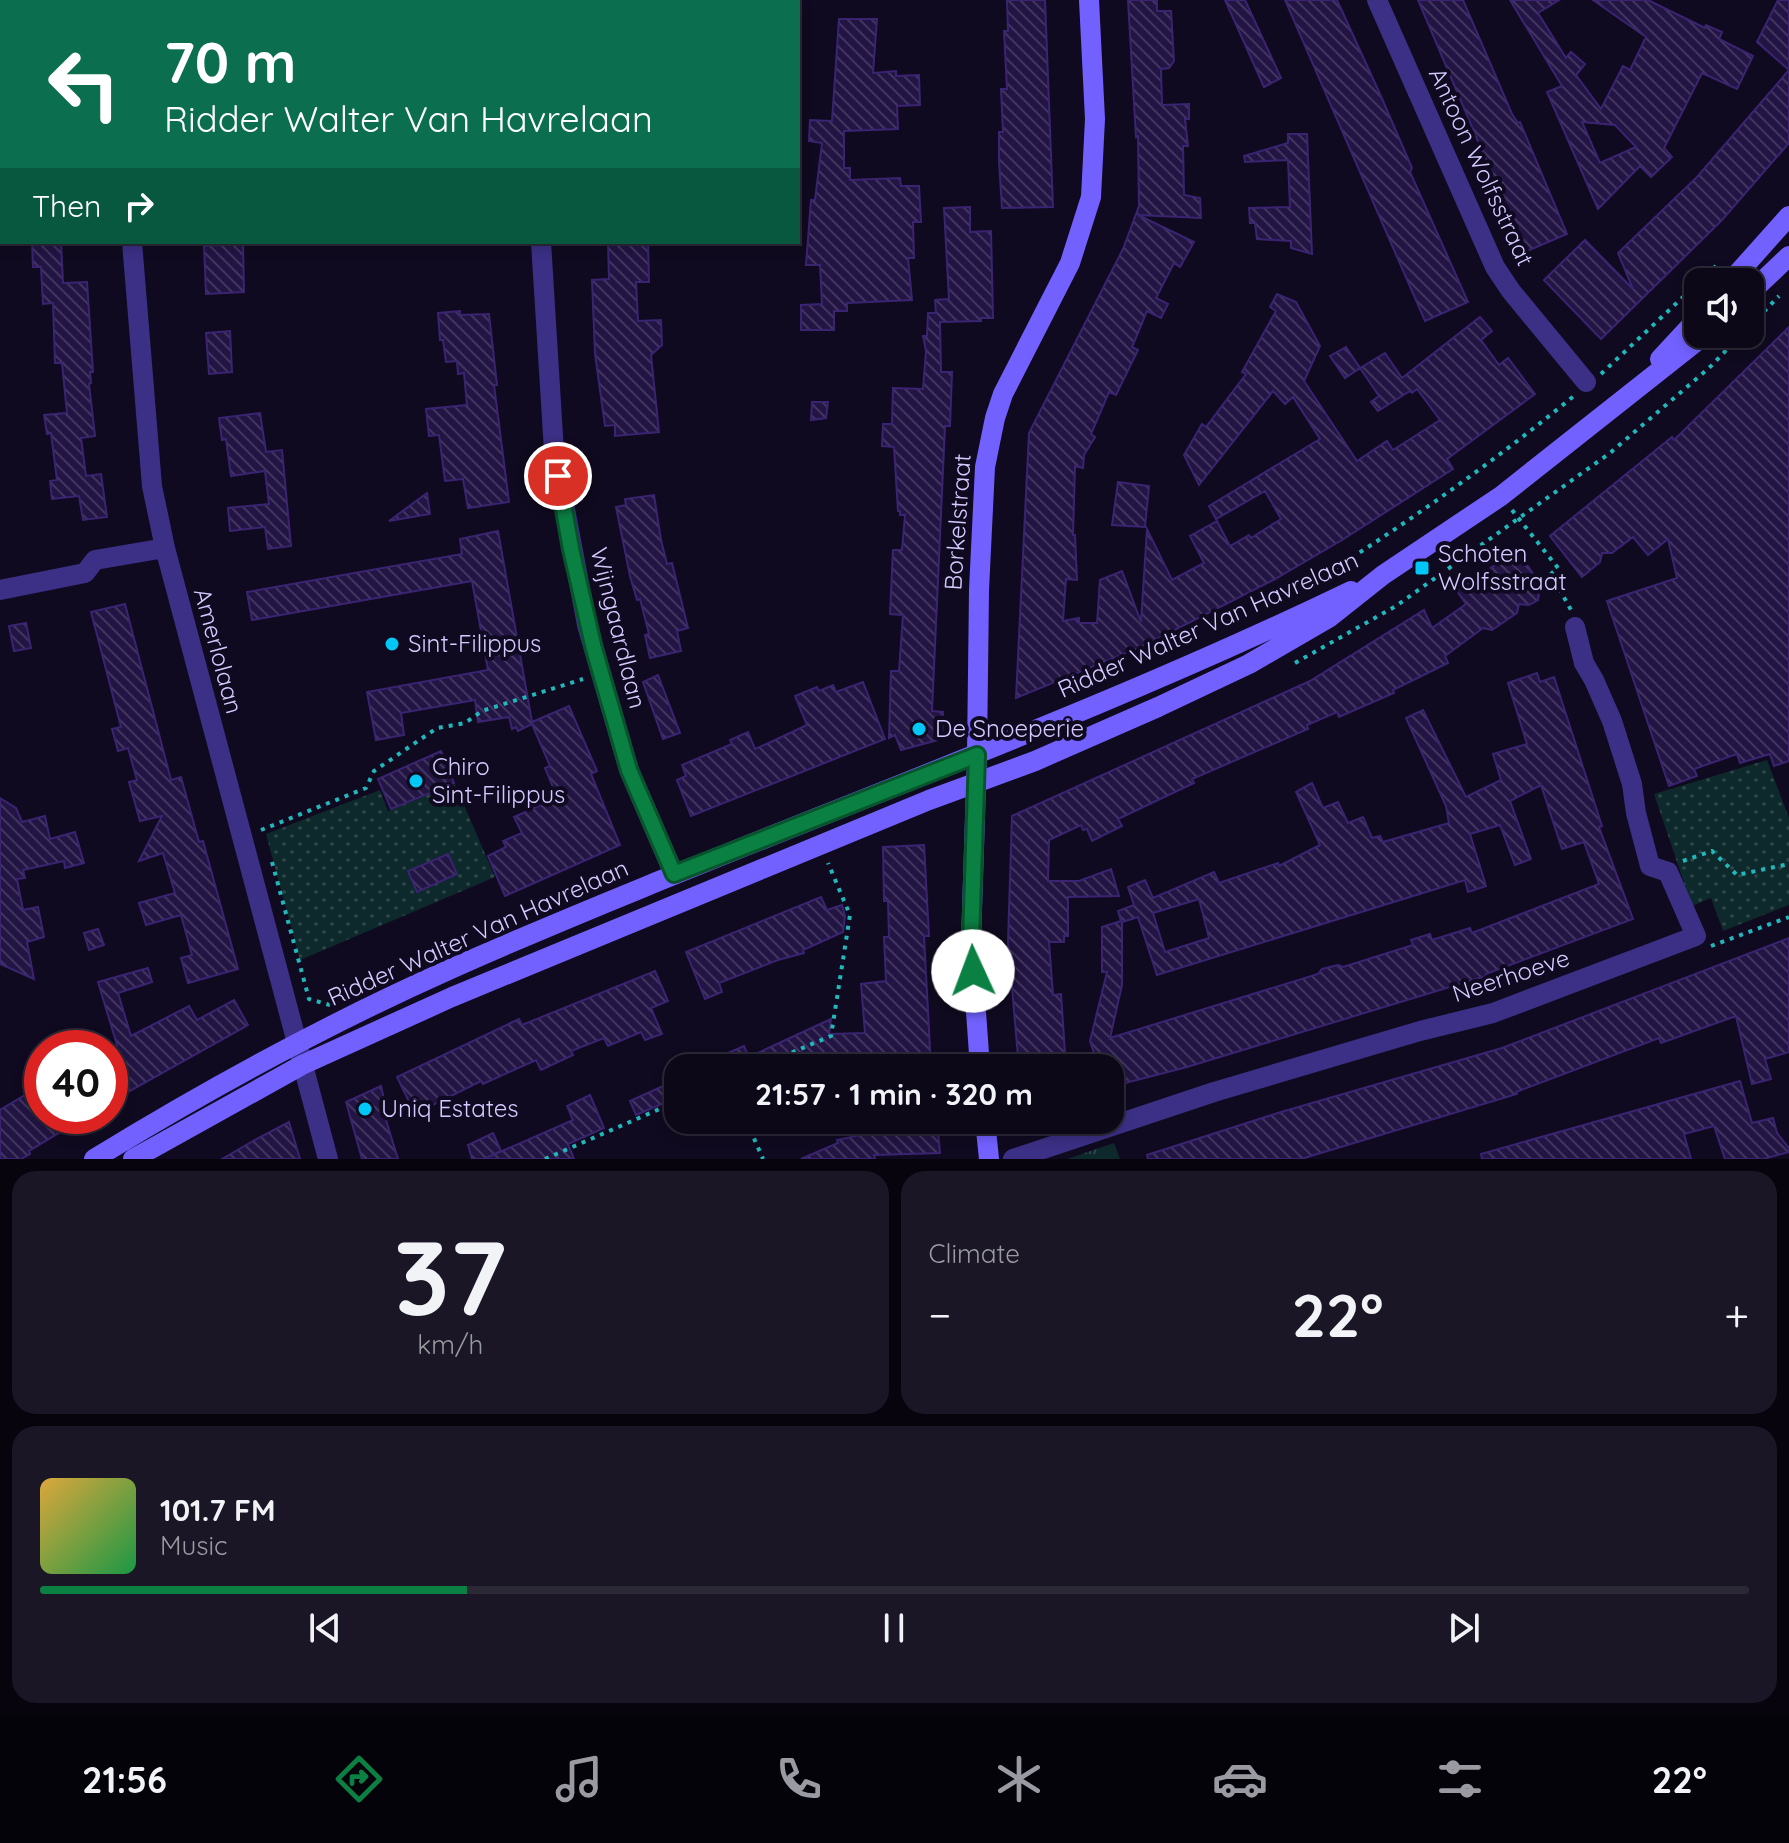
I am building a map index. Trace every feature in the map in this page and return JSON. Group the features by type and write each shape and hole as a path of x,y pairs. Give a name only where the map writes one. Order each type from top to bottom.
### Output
{"main road":[{"name":"Borkelstraat","path":"979,1054 971,941 985,467 1003,394 1070,263 1091,197 1095,119 1089,0"},
{"path":"1743,268 1789,216"},
{"path":"1764,280 1789,256"},
{"name":"Ridder Walter Van Havrelaan","path":"1620,401 1684,333"},
{"name":"Ridder Walter Van Havrelaan","path":"94,1159 177,1108 299,1055 452,997 1062,749 1249,664 1330,617 1383,575 1501,496 1688,348"},
{"name":"Ridder Walter Van Havrelaan","path":"133,1159 299,1055 452,968 674,874 977,755 1274,628 1383,575"},
{"path":"986,1134 989,1159"}],"street":[{"name":"Antoon Wolfsstraat","path":"1377,0 1495,267 1587,384"},
{"name":"Amerlolaan","path":"132,244 152,486 165,548 328,1159"},
{"name":"Wijngaardlaan","path":"541,244 554,451 584,610 629,770 674,874"},
{"path":"0,590 85,573 95,560 165,548"},
{"name":"Neerhoeve","path":"1013,1159 1214,1092 1420,1031 1493,1013 1696,936 1668,872 1650,866 1628,772 1612,721 1584,663 1575,627"}],"path":[{"path":"1764,311 1779,295"},
{"path":"1280,601 1410,521 1525,436 1684,296"},
{"path":"1501,496 1558,568 1551,574 1570,605 1575,627"},
{"path":"240,838 366,788 374,771 437,728 465,723 482,711 601,674"},
{"path":"788,1054 831,1036 850,915 821,845"},
{"path":"1658,869 1712,851 1737,875 1789,864"},
{"path":"1709,947 1789,917"},
{"path":"545,1159 664,1107"},
{"path":"752,1134 763,1159"}],"green space":[{"path":"1767,760 1789,818 1789,905 1723,931 1711,898 1692,906 1654,794"},
{"path":"455,784 495,877 300,960 266,834 380,790 388,811"},
{"path":"1114,1143 1120,1159 1067,1159"}],"building":[{"path":"1007,0 1045,0 1053,207 1002,208 999,132 1003,132 1001,89 1007,89 1004,31 1008,31"},
{"path":"1128,0 1157,0 1157,11 1171,11 1174,61 1169,68 1161,69 1162,105 1189,104 1189,119 1185,119 1188,146 1183,146 1184,195 1200,198 1201,218 1138,215 1194,242 1180,267 1174,263 1156,298 1168,304 1161,318 1147,311 1132,347 1138,350 1116,395 1109,392 1091,434 1095,437 1084,455 1083,468 1075,466 1073,535 1077,580 1066,579 1063,621 1079,618 1079,623 1097,623 1100,580 1122,571 1141,622 1147,529 1172,580 1204,563 1190,536 1217,521 1230,546 1249,535 1251,538 1281,519 1265,491 1216,519 1209,506 1320,439 1293,397 1285,404 1273,391 1199,485 1184,455 1202,424 1206,427 1246,374 1242,372 1276,311 1270,307 1277,294 1296,302 1320,346 1304,381 1357,461 1387,441 1393,450 1440,420 1417,389 1378,411 1371,402 1379,396 1360,368 1385,353 1402,378 1480,317 1492,331 1481,340 1499,365 1508,358 1535,394 1447,459 1453,469 1342,540 1275,579 1143,646 1016,698 1029,433 1123,249 1139,206 1138,136"},
{"path":"1225,0 1245,0 1281,78 1264,87"},
{"path":"1285,0 1337,0 1468,302 1425,321"},
{"path":"1418,0 1463,0 1512,114 1520,122 1567,234 1525,252"},
{"path":"1510,0 1559,0 1538,13 1566,58 1571,52 1585,64 1576,75 1601,109 1623,66 1630,70 1646,37 1593,0 1648,0 1705,28 1706,25 1722,32 1719,39 1753,56 1737,89 1702,73 1664,148 1672,157 1651,177 1640,166 1598,209 1547,92 1562,86","holes":["1582,122 1615,125 1636,147 1600,163"]},
{"path":"1778,0 1789,0 1789,70 1757,42"},
{"path":"839,19 877,19 873,73 896,71 896,76 919,75 920,105 897,106 898,129 844,131 844,168 850,168 850,180 900,178 901,186 919,186 921,222 913,222 914,258 908,258 912,300 847,303 847,311 834,311 834,330 801,330 801,305 822,304 820,265 806,265 811,200 815,200 822,143 809,141 810,120 832,121"},
{"path":"1789,70 1789,143 1722,220 1601,339 1544,280 1585,240 1633,289 1618,253 1697,177"},
{"path":"1288,134 1307,134 1312,254 1291,248 1291,241 1257,239 1255,223 1250,223 1249,208 1290,207 1288,160 1245,162 1244,156 1288,143"},
{"path":"970,207 970,232 991,231 993,318 940,322 941,372 952,372 950,426 945,426 932,711 943,712 942,739 901,750 895,735 889,738 891,671 899,671 903,615 890,614 893,550 902,550 905,515 900,515 898,511 894,447 882,446 883,424 892,424 893,388 923,389 926,351 923,336 927,336 928,313 936,313 935,300 949,299 944,208"},
{"path":"32,244 61,244 63,283 87,282 93,372 90,372 89,384 95,436 81,438 86,476 101,474 107,517 83,520 79,496 52,499 50,481 57,480 51,433 47,434 44,415 67,413 62,363 55,363 53,303 43,304 41,267 33,267"},
{"path":"243,244 244,292 206,294 204,246"},
{"path":"608,244 648,244 649,282 636,282 638,321 661,320 662,345 651,355 659,432 615,436 615,425 605,426 595,354 592,280 609,279"},
{"path":"460,311 460,315 489,314 497,385 494,385 509,502 468,508 463,479 445,481 439,435 429,436 426,409 467,405 464,373 458,374 457,361 446,362 443,340 440,340 438,313"},
{"path":"1789,327 1789,761 1774,766 1770,754 1740,763 1737,754 1694,769 1697,776 1669,786 1607,601 1677,578 1668,539 1648,555 1633,537 1612,553 1602,553 1600,562 1582,577 1550,536 1672,437 1674,440"},
{"path":"230,331 232,372 209,374 206,333"},
{"path":"1346,347 1360,368 1345,378 1330,356"},
{"path":"812,402 828,402 826,418 811,420"},
{"path":"260,413 266,452 282,450 291,546 268,549 265,527 230,531 228,508 269,504 265,471 231,476 226,439 222,440 219,418"},
{"path":"1118,482 1149,486 1145,527 1112,525"},
{"path":"427,493 430,514 389,521"},
{"path":"654,495 667,564 672,563 688,628 677,631 681,651 650,658 645,635 649,634 630,576 616,507 626,505 625,499"},
{"path":"498,531 532,722 569,706 597,771 591,774 620,845 505,896 488,856 506,847 503,841 522,833 514,817 543,804 538,794 553,787 545,768 550,766 532,724 518,731 516,727 512,729 509,717 478,722 475,700 401,713 404,735 376,740 367,692 488,670 472,581 252,620 247,592 462,554 460,539"},
{"path":"1517,550 1544,590 1539,593 1538,600 1529,605 1519,604 1517,613 1492,630 1483,628 1445,656 1448,663 1393,690 1394,693 1339,717 1337,712 1307,725 1308,729 1192,779 1194,783 1118,819 1122,826 1092,841 1087,829 1083,830 1081,825 1049,840 1048,881 1079,881 1111,869 1119,896 1068,897 1068,936 1064,936 1064,942 1049,942 1053,995 1061,994 1065,1054 1018,1054 1008,942 1012,816 1310,681 1424,610 1432,628 1466,604 1457,591"},
{"path":"125,604 171,780 181,777 199,842 203,841 238,969 188,983 181,958 192,955 181,915 146,925 139,903 175,893 163,853 139,861 162,816 140,821 129,782 137,780 128,748 118,751 112,729 121,727 91,612"},
{"path":"26,623 31,648 14,651 9,626"},
{"path":"1537,673 1540,682 1554,677 1602,826 1599,827 1633,919 1486,976 1124,1083 1124,1054 1094,1054 1090,1041 1107,972 1102,972 1102,927 1121,921 1118,911 1134,905 1128,887 1145,880 1153,898 1214,872 1219,883 1278,863 1279,866 1320,845 1296,792 1312,783 1323,808 1338,802 1348,823 1363,817 1372,838 1380,836 1383,842 1449,823 1446,806 1406,718 1423,710 1466,797 1501,780 1493,754 1527,744 1508,683","holes":["1541,785 1562,849 1584,842 1599,884 1472,933 1470,928 1432,940 1430,934 1411,940 1413,945 1343,967 1338,965 1322,969 1318,974 1110,1038 1122,985 1122,922 1138,917 1157,975 1465,880 1468,892 1486,886 1470,834 1500,825 1515,865 1531,859 1510,801","1199,899 1209,938 1165,952 1153,913"]},
{"path":"658,675 680,733 663,739 643,682"},
{"path":"863,682 885,739 691,816 677,780 686,776 682,765 732,744 730,740 748,732 755,749 773,741 807,725 795,696 817,687 819,691 833,685 836,692"},
{"name":"Chiro Sint-Filippus","path":"441,751 454,783 391,809 378,779"},
{"path":"0,798 16,808 22,822 45,816 50,839 75,832 84,863 65,868 64,861 23,870 25,878 17,879 23,910 38,907 44,937 27,942 34,979 0,964"},
{"path":"924,845 929,936 924,936 930,1054 755,1054 831,1019 829,1034 865,1033 861,984 886,981 884,937 889,937 888,901 884,901 883,847"},
{"path":"448,854 457,874 417,892 408,871"},
{"path":"821,897 827,910 842,905 845,916 843,932 803,950 804,953 719,983 722,992 705,999 686,952"},
{"path":"98,929 104,945 89,950 84,933"},
{"path":"1789,938 1789,1052 1765,1059 1771,1079 1752,1084 1736,1016 1661,1043 1659,1038 1517,1094 1301,1159 1148,1159 1147,1155 1281,1112 1502,1048"},
{"path":"148,968 152,982 118,993 131,1036 189,1006 197,1020 234,1000 248,1025 128,1092 128,1030 112,1030 98,982"},
{"path":"655,971 668,1001 651,1008 662,1034 645,1040 641,1032 608,1046 604,1038 571,1051 573,1055 541,1070 536,1060 483,1084 481,1081 415,1114 397,1077 519,1019 522,1025"},
{"path":"744,1046 748,1054 725,1054"},
{"path":"1740,1081 1752,1123 1773,1118 1777,1133 1789,1152 1763,1159 1725,1159 1714,1126 1684,1134 1691,1159 1482,1159 1481,1154"},
{"path":"381,1086 389,1120 386,1120 398,1159 362,1159 346,1102"},
{"path":"664,1088 664,1103 636,1115 630,1101"},
{"path":"590,1095 604,1128 568,1144 574,1159 484,1159 573,1120 567,1106"},
{"path":"24,1096 24,1134 57,1134 21,1159 0,1159 0,1110"},
{"path":"289,1122 300,1159 222,1159 253,1141"},
{"path":"493,1133 501,1151 484,1159 472,1159 468,1145"},
{"path":"866,1134 938,1134 940,1153 874,1155 875,1159 801,1159 838,1143 837,1140"}],"place":[{"name":"Schoten Wolfsstraat","path":"1422,568"},
{"name":"Sint-Filippus","path":"392,644"},
{"name":"De Snoeperie","path":"919,729"},
{"name":"Chiro Sint-Filippus","path":"416,781"},
{"name":"Uniq Estates","path":"365,1109"}],"route":[{"path":"558,476 587,625 629,770 674,874 977,755 971,941 973,971"}]}
